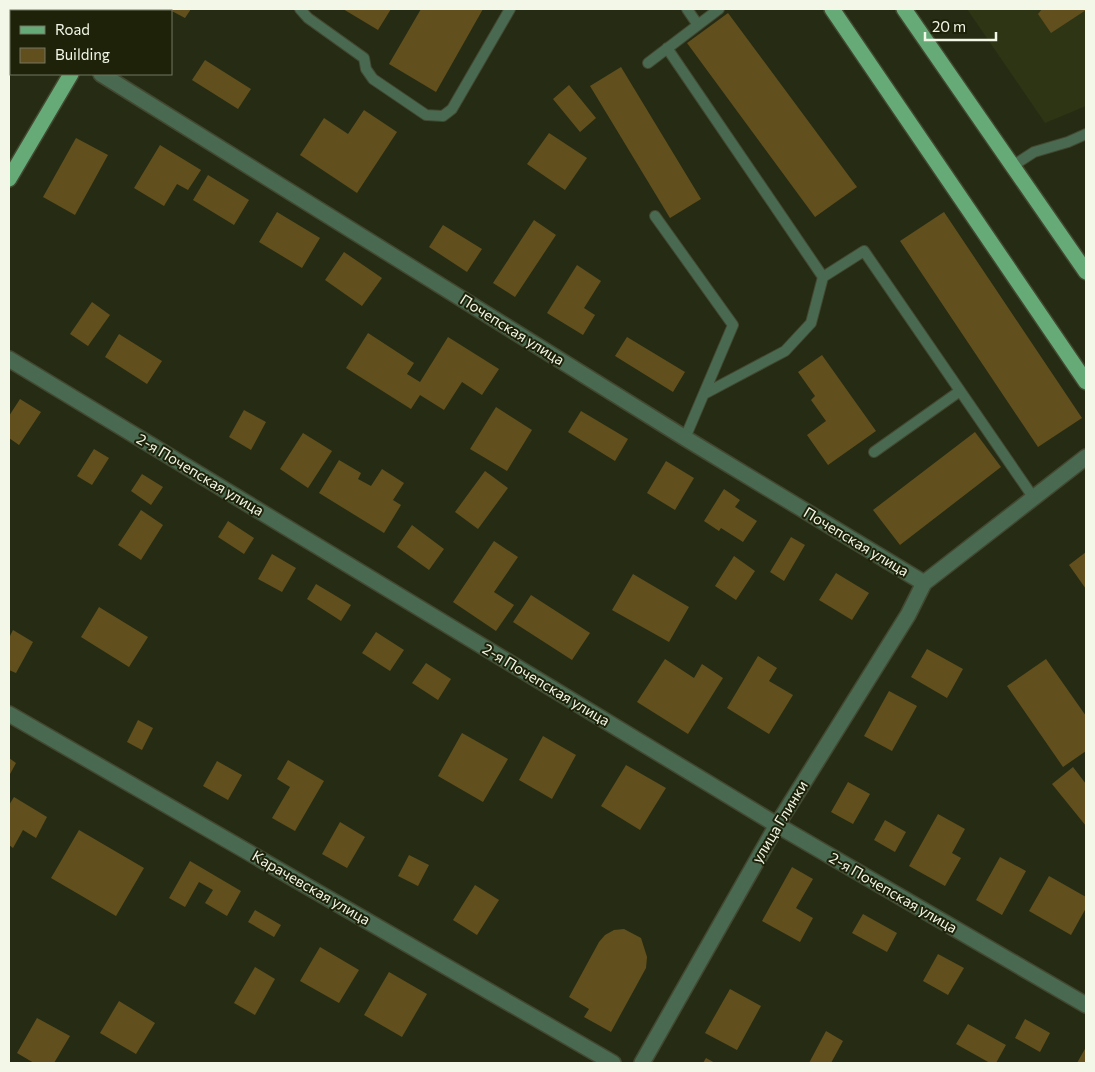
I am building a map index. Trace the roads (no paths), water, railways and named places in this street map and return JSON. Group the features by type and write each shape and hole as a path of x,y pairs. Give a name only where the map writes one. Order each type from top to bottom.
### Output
{"main road":[{"path":"832,9 1086,382"},
{"path":"904,9 1014,165 1086,272"},
{"path":"11,170 70,75"}],"street":[{"name":"Почепская улица","path":"103,75 686,438 924,583"},
{"name":"2-я Почепская улица","path":"9,360 777,825 1086,1005"},
{"path":"924,583 1086,457"},
{"name":"улица Глинки","path":"642,1063 777,825 908,615 924,583"},
{"name":"Карачевская улица","path":"9,714 613,1063"}],"lane":[{"path":"300,9 308,18 364,58 366,69 373,79 426,115 443,116 452,109 510,9"},
{"path":"687,9 698,25"},
{"path":"648,63 720,9"},
{"path":"667,48 824,277"},
{"path":"1014,165 1034,152 1068,142 1086,134"},
{"path":"655,216 733,325 686,438"},
{"path":"704,394 785,351 811,322 824,277 864,252 1033,497"},
{"path":"874,452 960,392"}]}
